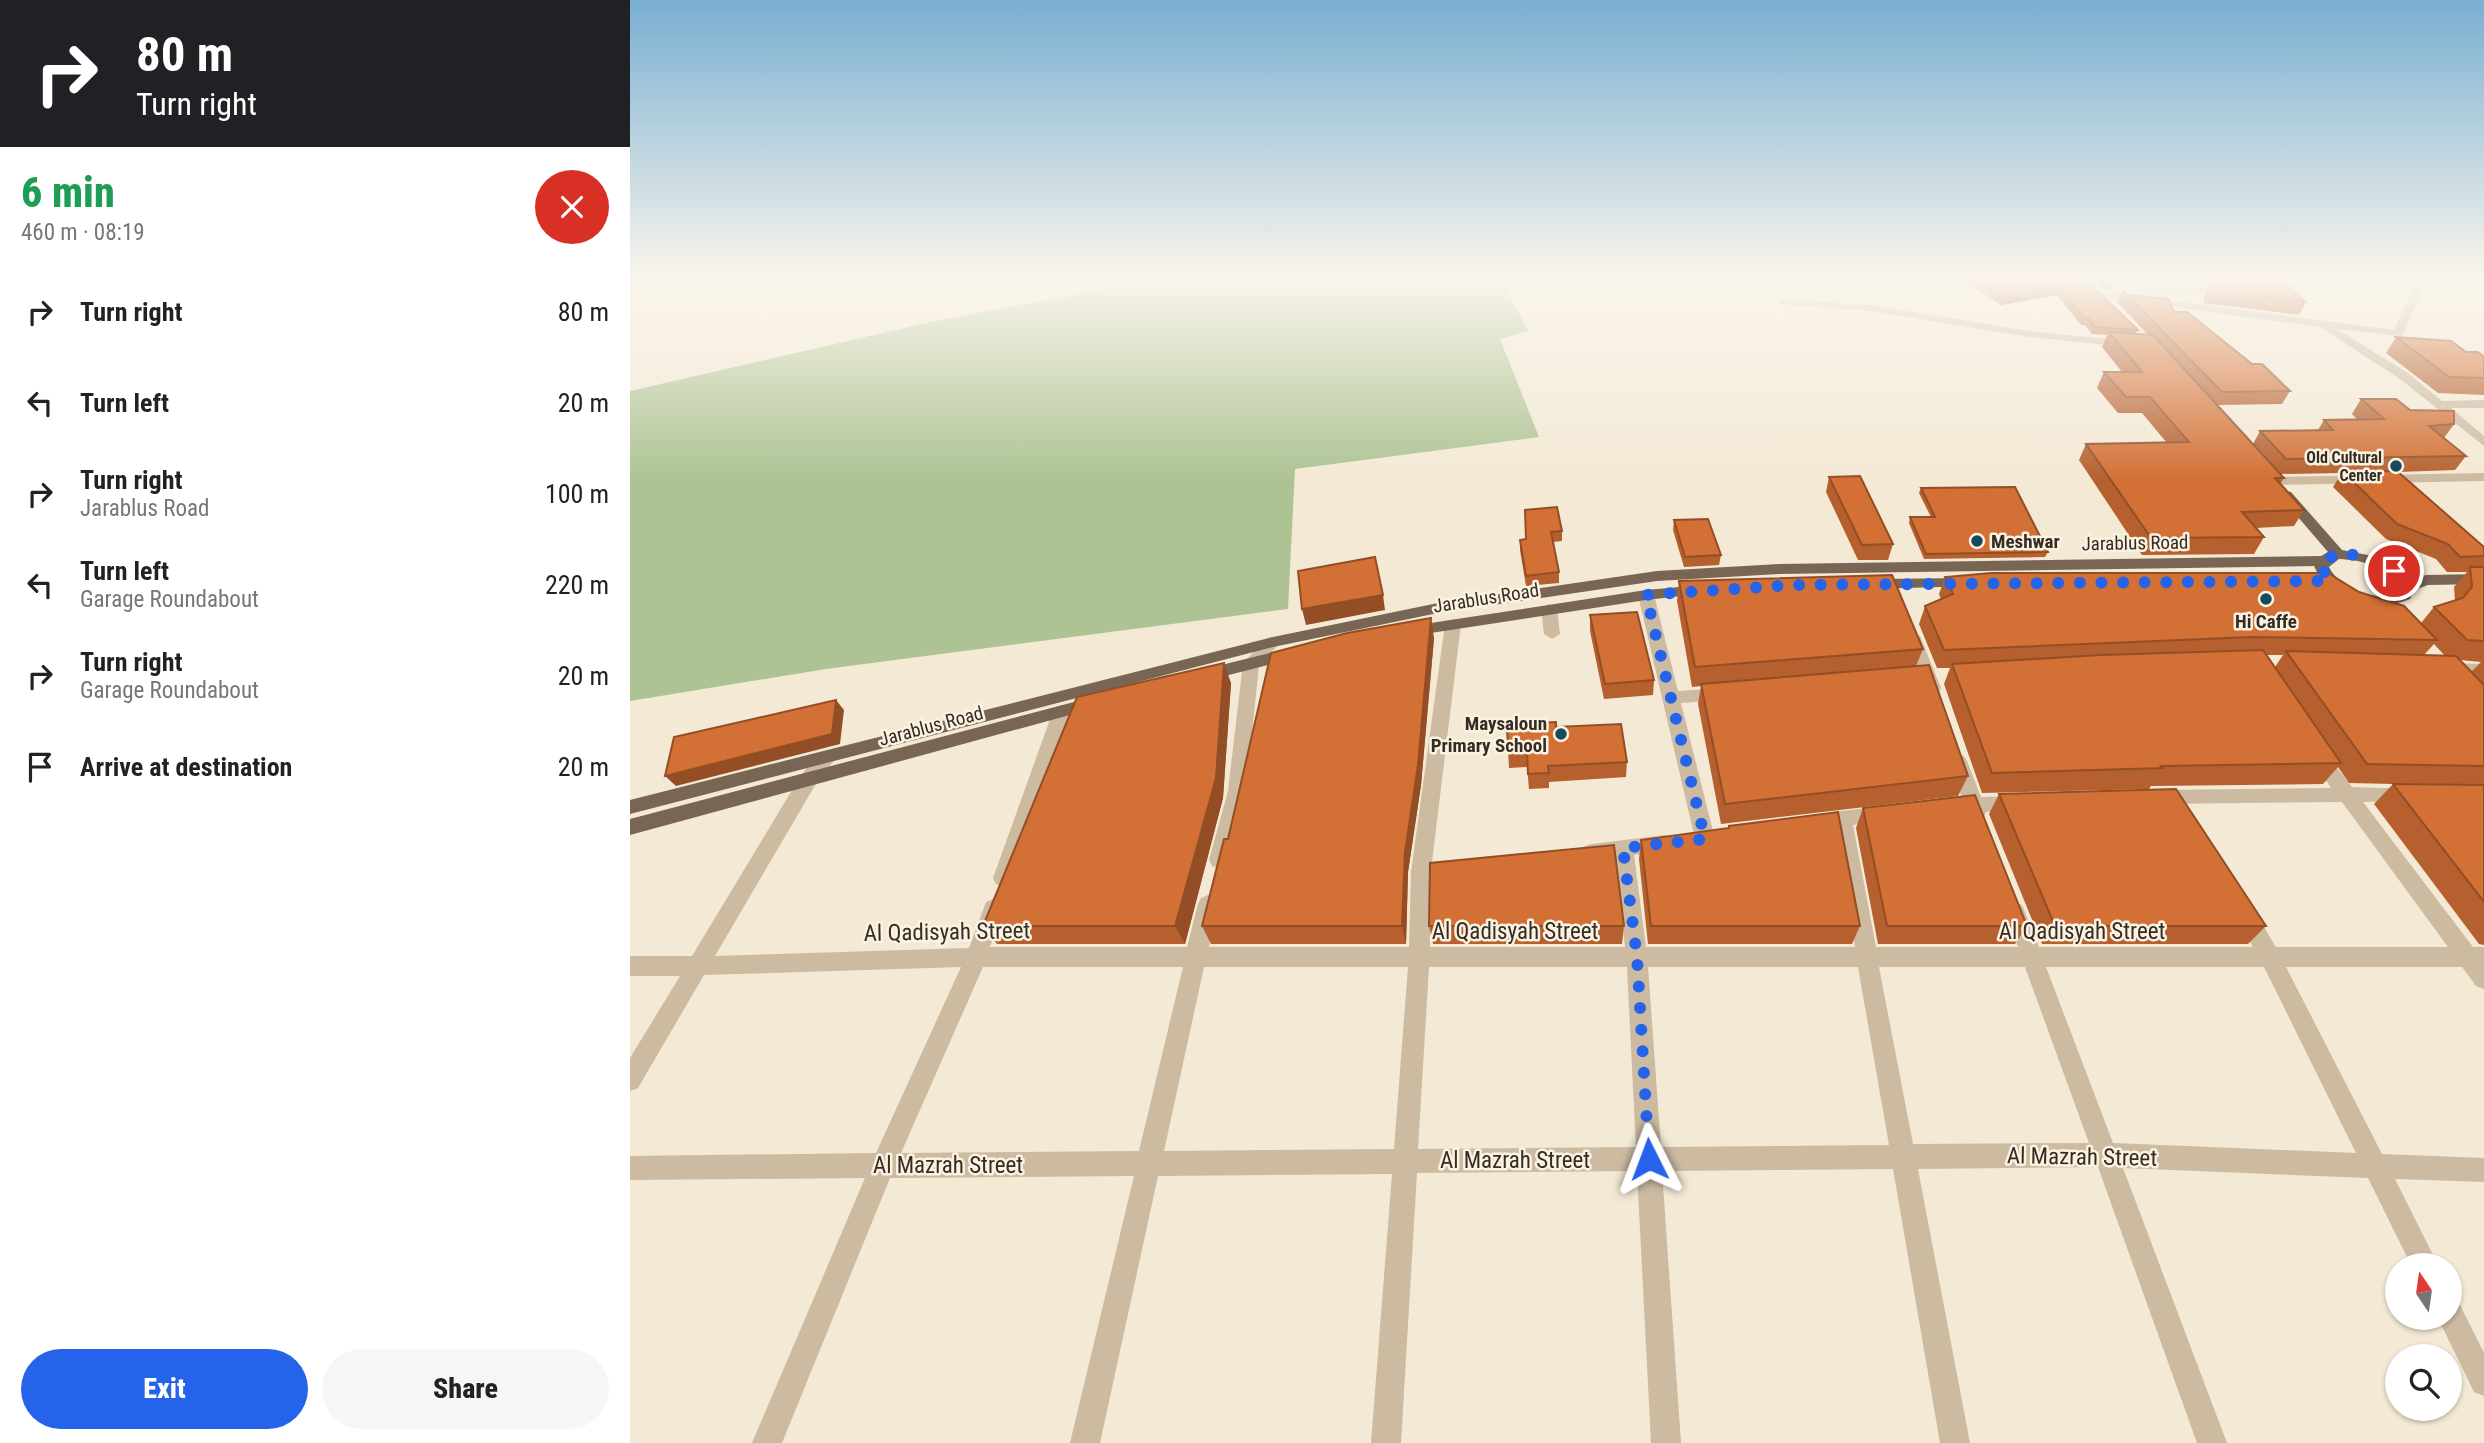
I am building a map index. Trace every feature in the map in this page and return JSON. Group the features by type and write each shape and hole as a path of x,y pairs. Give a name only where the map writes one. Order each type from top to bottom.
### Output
{"main road":[{"path":"2269,476 2331,557 2321,566 2329,581"},
{"name":"Jarablus Road","path":"630,807 1273,642 1438,608 1657,576 1779,569 2359,556 2452,578"},
{"path":"2303,581 2329,581 2353,595 2382,602 2397,600 2405,595 2407,587 2403,579 2382,563"},
{"path":"2407,587 2426,580 2484,579"},
{"name":"Jarablus Road","path":"630,827 1251,663 1453,624 1646,595 1791,585 1985,583"},
{"path":"2382,602 2400,621"},
{"path":"2438,665 2461,685"}],"street":[{"path":"2354,345 2404,376 2484,442"},
{"path":"2438,405 2484,404"},
{"path":"2269,476 2392,479 2484,477"},
{"path":"2392,479 2413,497"},
{"path":"1891,583 1942,715"},
{"path":"1569,854 1698,840 1673,698 1646,595"},
{"path":"1549,609 1552,634"},
{"path":"1386,1443 1419,957 1421,872 1453,624"},
{"path":"1085,1443 1195,957 1237,791 1251,663 1273,642"},
{"path":"2438,665 2484,670"},
{"path":"1673,698 1740,692"},
{"path":"767,1443 883,1165 976,957 1062,711"},
{"path":"2306,739 2343,793 2477,957 2484,979"},
{"path":"1951,740 1983,830"},
{"path":"630,1080 807,782 827,758"},
{"path":"2145,797 2433,794"},
{"path":"2172,796 2186,819"},
{"path":"1934,808 2039,802"},
{"path":"1801,825 1908,811"},
{"path":"1842,819 1955,1443"},
{"path":"1623,848 1637,957 1666,1443"},
{"path":"1421,872 1475,866"},
{"path":"2008,893 2211,1443"},
{"path":"2235,900 2270,957 2419,1253"},
{"name":"Al Qadisyah Street","path":"630,966 976,957 2477,957"},
{"name":"Al Mazrah Street","path":"630,1168 2106,1155 2484,1170"},
{"path":"2458,1330 2484,1382"}],"green space":[{"path":"829,345 1503,345 1539,437 1295,469 1288,609 826,669 630,701 630,391"}],"building":[{"path":"2120,345 2162,345 2284,478 2275,478 2304,510 2242,512 2264,537 2151,538 2086,444 2189,442 2150,397 2126,397 2104,372 2142,372"},
{"path":"2176,345 2229,345 2252,364 2262,364 2290,391 2222,392"},
{"path":"2407,345 2457,345 2466,352 2478,352 2484,357 2484,378 2449,377"},
{"path":"2361,399 2396,399 2410,410 2454,411 2454,424 2429,426 2466,456 2286,459 2260,431 2333,430 2324,420 2384,419"},
{"path":"2397,471 2484,547 2484,556 2460,557 2448,544 2397,524 2343,472"},
{"path":"1860,476 1893,544 1862,545 1829,477"},
{"name":"Meshwar","path":"2015,487 2048,552 1926,554 1910,517 1935,517 1921,488"},
{"path":"1557,507 1562,531 1551,532 1559,572 1526,576 1520,540 1526,539 1525,510"},
{"path":"1708,519 1721,555 1685,557 1674,520"},
{"path":"1375,557 1383,595 1302,609 1298,571"},
{"path":"2470,567 2484,567 2484,641 2467,640 2434,607 2463,598 2472,587"},
{"path":"1991,573 2328,573 2359,592 2404,606 2437,640 2251,637 1944,650 1925,606 1953,594 1945,577"},
{"path":"1892,575 1923,649 1695,667 1679,581"},
{"path":"1637,612 1654,680 1605,684 1590,615"},
{"path":"1431,618 1418,765 1405,852 1402,926 1202,926 1224,839 1228,839 1271,653 1347,633"},
{"path":"2263,650 2341,763 2161,766 2163,768 1992,773 1952,664 2101,655"},
{"path":"2286,651 2456,656 2484,685 2484,766 2367,764"},
{"path":"1224,663 1216,778 1175,926 983,926 1077,697"},
{"path":"1929,665 1968,776 1725,804 1701,684"},
{"path":"836,700 832,734 665,776 674,737"},
{"path":"1556,722 1556,727 1621,724 1627,762 1548,766 1549,773 1528,774 1527,752 1509,753 1507,731 1535,729 1535,723"},
{"path":"2393,784 2484,785 2484,902"},
{"path":"2176,789 2266,926 2055,926 1999,794"},
{"path":"1975,795 2027,926 1887,926 1863,808"},
{"path":"1838,812 1860,926 1651,926 1641,840"},
{"path":"1614,845 1624,926 1429,926 1430,863"}],"place":[{"name":"Old Cultural Center","path":"2396,466"},
{"name":"Meshwar","path":"1977,541"},
{"name":"Hi Caffe","path":"2266,599"},
{"name":"Maysaloun Primary School","path":"1561,734"}],"route":[{"path":"1649,1159 1637,957 1623,848 1705,839 1646,595 1791,585 2329,581 2321,566 2329,556 2338,554 2367,558 2394,571"}]}
